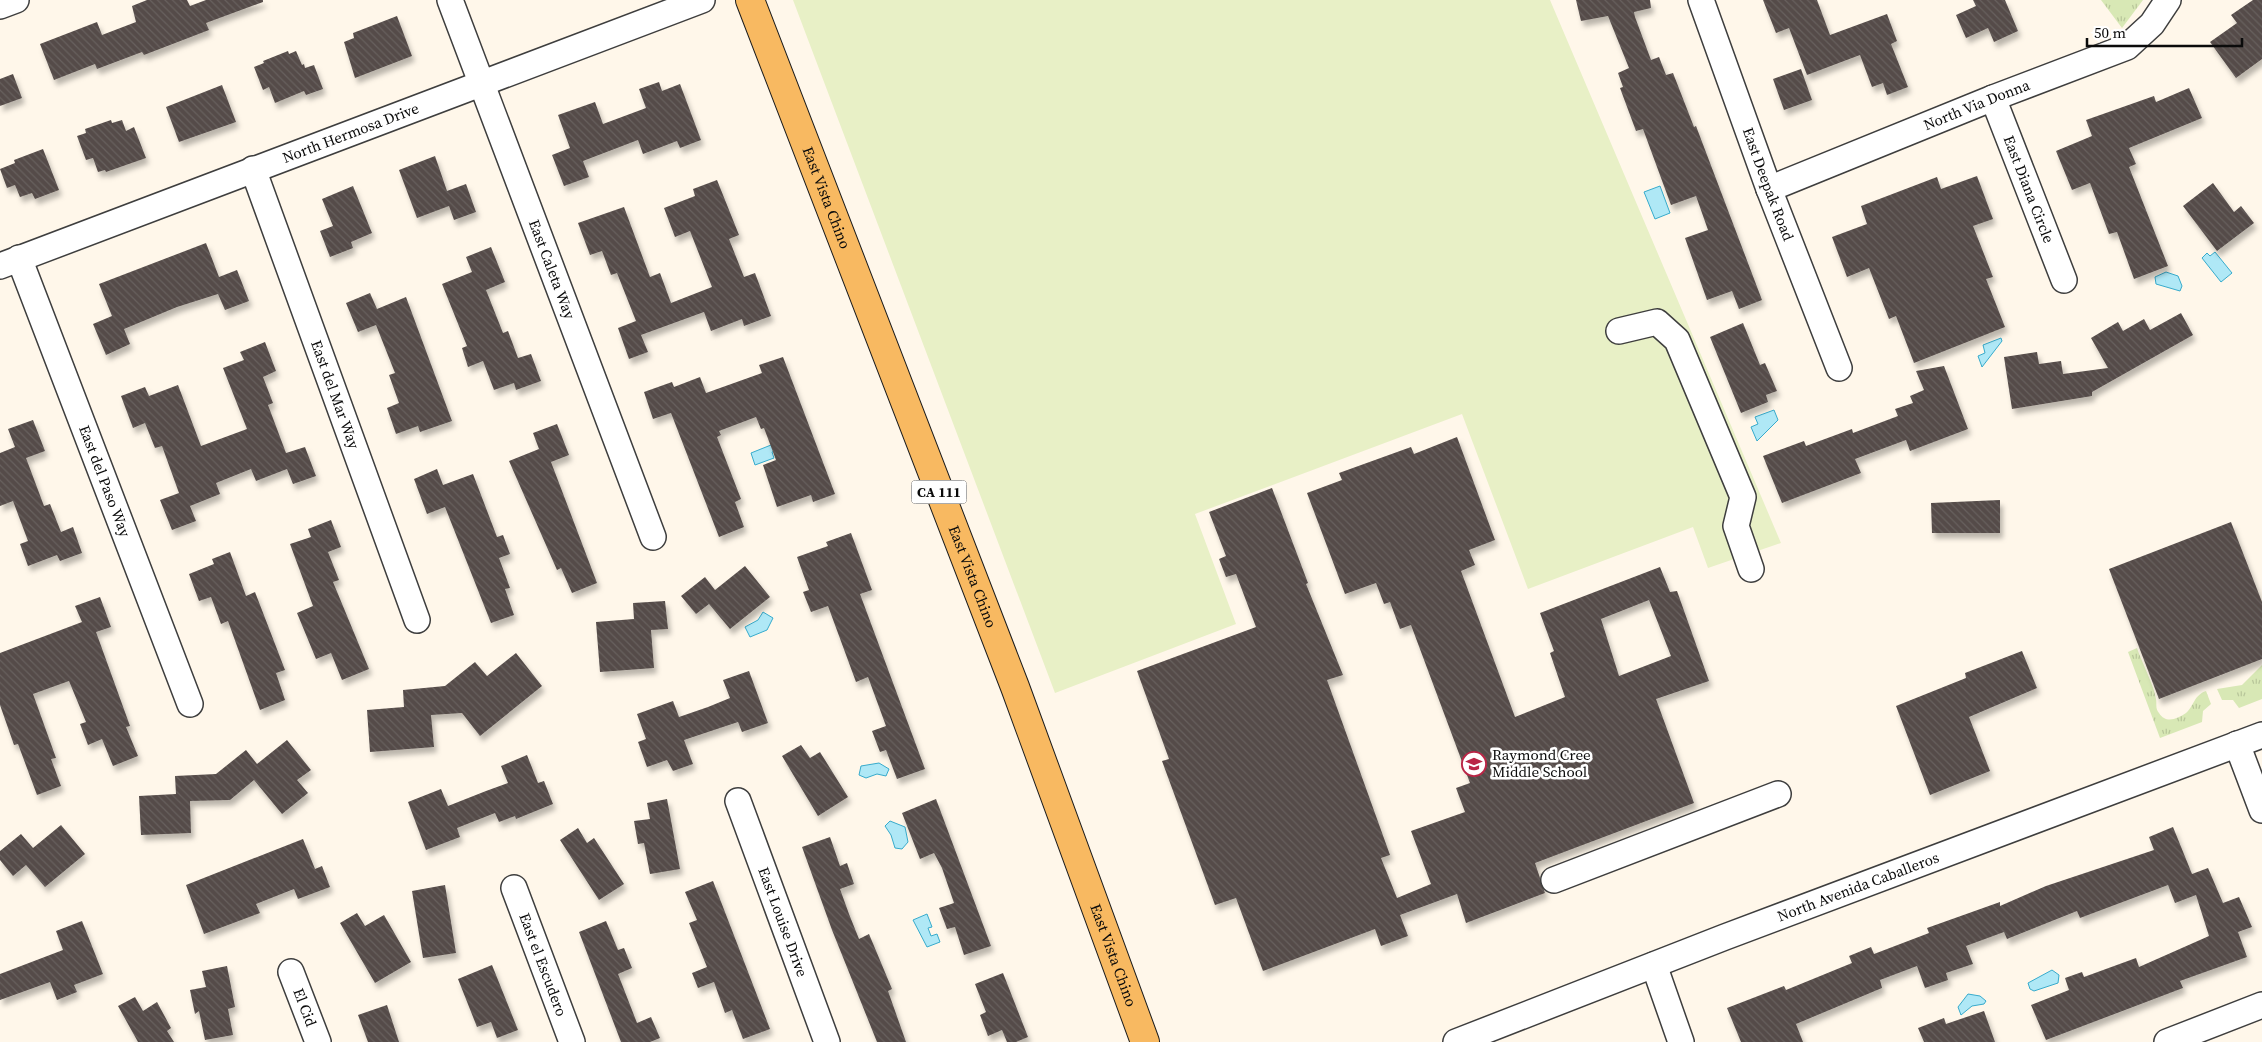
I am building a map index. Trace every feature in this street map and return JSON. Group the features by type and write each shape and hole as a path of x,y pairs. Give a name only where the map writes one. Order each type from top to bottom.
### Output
{"main road":[{"name":"East Vista Chino","path":"750,0 1014,687 1145,1042"}],"street":[{"path":"0,6 16,0"},
{"name":"East Caleta Way","path":"450,0 653,537"},
{"name":"North Hermosa Drive","path":"10,262 702,0"},
{"name":"East Deepak Road","path":"1701,0 1769,189 1839,368"},
{"name":"North Via Donna","path":"1769,189 1993,98 2127,47 2152,24 2168,0"},
{"name":"East Diana Circle","path":"1993,98 2064,280"},
{"name":"East del Mar Way","path":"253,169 417,620"},
{"name":"East del Paso Way","path":"10,262 190,704"},
{"path":"1619,331 1657,322 1677,340 1743,497 1736,526 1751,569"},
{"name":"North Avenida Caballeros","path":"1456,1042 2262,735"},
{"path":"2237,744 2262,810"},
{"path":"1554,880 1778,794"},
{"name":"East Louise Drive","path":"738,801 827,1042"},
{"name":"East el Escudero","path":"514,888 572,1042"},
{"path":"1654,965 1682,1042"},
{"name":"El Cid","path":"291,972 318,1042"},
{"path":"2167,1042 2262,1005"}],"green space":[{"path":"793,0 1550,0 1781,543 1708,568 1693,527 1528,589 1462,414 1195,514 1236,624 1055,693"},
{"path":"2101,0 2143,0 2122,28"},
{"path":"2137,648 2153,688 2159,713 2165,718 2175,719 2186,713 2199,695 2206,691 2211,704 2203,711 2202,722 2160,738 2128,652"},
{"path":"2262,665 2262,699 2239,708 2233,700 2222,700 2217,689 2242,685"}],"water":[{"path":"1660,186 1670,213 1655,219 1644,192"},
{"path":"2215,252 2232,273 2221,282 2202,258 2207,253 2210,256"},
{"path":"2166,272 2178,276 2182,286 2180,291 2156,284 2155,277"},
{"path":"2001,338 2002,341 1982,367 1978,356 1985,353 1983,345"},
{"path":"1774,410 1778,420 1757,441 1751,427 1758,424 1755,417"},
{"path":"786,439 788,445 772,452 774,458 755,465 751,453"},
{"path":"763,612 773,618 767,630 750,637 745,627 758,620"},
{"path":"879,763 889,769 886,776 877,774 866,778 859,775 861,766"},
{"path":"890,821 905,827 908,842 902,849 895,848 891,835 885,826"},
{"path":"927,914 932,927 928,928 931,936 937,934 940,942 927,947 913,920"},
{"path":"2052,970 2059,975 2058,983 2034,991 2030,989 2028,983"},
{"path":"1968,994 1980,996 1986,1001 1984,1004 1972,1006 1961,1015 1958,1007"}],"building":[{"path":"147,0 187,0 190,6 206,0 263,0 263,2 206,23 209,30 144,55 142,52 97,69 95,64 54,80 40,44 97,22 102,35 136,22 132,6"},
{"path":"1576,0 1650,0 1651,8 1634,12 1651,60 1659,57 1666,75 1673,73 1694,127 1696,126 1762,300 1739,309 1732,291 1707,300 1685,238 1708,230 1696,196 1671,205 1643,129 1636,131 1620,88 1623,87 1618,73 1629,68 1608,16 1581,21"},
{"path":"1763,0 1817,0 1830,35 1887,14 1897,41 1891,44 1908,87 1887,95 1883,83 1872,87 1860,55 1807,75 1789,28 1776,33"},
{"path":"1973,0 2005,0 2018,31 1994,42 1988,28 1966,38 1956,15 1976,6"},
{"path":"2253,0 2262,0 2262,59 2236,78 2210,42 2237,23 2231,15"},
{"path":"397,16 412,56 355,78 344,42 354,38 353,33"},
{"path":"288,51 289,54 296,51 305,68 314,65 323,89 306,95 304,91 275,103 269,87 263,90 254,67 264,63 263,61"},
{"path":"1801,69 1812,100 1784,110 1773,79"},
{"path":"13,74 22,98 0,106 0,79"},
{"path":"659,82 662,91 680,84 701,140 680,148 677,141 643,154 638,140 583,161 589,177 564,186 552,155 570,148 558,115 595,102 603,124 646,108 639,89"},
{"path":"222,85 236,122 179,142 166,107"},
{"path":"2189,88 2202,118 2129,148 2136,164 2129,167 2168,266 2134,279 2117,232 2109,234 2090,183 2072,190 2056,151 2092,136 2086,120 2154,96 2156,102"},
{"path":"111,120 112,123 122,120 126,131 134,127 146,158 106,172 105,170 98,172 93,158 86,160 77,136 86,133 85,129"},
{"path":"43,149 59,190 35,199 32,193 20,197 15,185 7,188 0,169 15,163 14,160"},
{"path":"435,156 447,191 466,184 476,212 454,220 449,206 417,218 399,170"},
{"path":"1977,176 1993,219 1973,226 1993,277 1986,279 2005,327 1914,363 1896,316 1889,319 1869,268 1847,277 1832,237 1867,224 1861,206 1937,177 1941,189"},
{"path":"717,180 739,235 729,239 744,277 755,273 771,316 744,326 742,319 711,331 704,312 641,335 648,352 629,359 618,328 636,321 617,273 611,275 602,251 590,255 578,223 624,207 650,277 660,273 671,303 712,287 690,231 675,237 664,208 695,196 693,189"},
{"path":"2213,183 2234,212 2241,206 2254,223 2217,251 2183,206"},
{"path":"353,186 372,233 351,242 353,248 330,257 320,231 333,226 322,199"},
{"path":"206,243 219,277 237,270 249,301 225,310 218,294 177,307 124,329 130,344 106,355 93,324 112,316 99,284"},
{"path":"491,247 505,282 486,290 503,333 508,331 518,358 531,354 541,381 516,390 514,383 494,390 483,361 468,367 462,348 467,346 442,284 472,272 466,257"},
{"path":"370,293 377,309 406,297 452,421 420,432 418,426 396,434 387,408 399,403 389,375 395,373 376,325 358,332 346,303"},
{"path":"2181,313 2193,335 2092,392 2092,396 2012,409 2004,357 2037,352 2039,364 2061,361 2063,374 2108,368 2091,338 2118,322 2123,331 2144,319 2150,330"},
{"path":"1743,323 1760,365 1765,363 1777,391 1766,395 1768,402 1741,413 1710,337"},
{"path":"265,342 276,371 263,377 273,403 268,405 286,453 305,447 316,476 293,484 287,469 256,481 251,469 216,483 220,494 190,506 196,521 172,530 160,500 179,493 162,446 155,448 145,423 133,428 121,396 145,387 149,396 178,385 201,446 247,429 223,368 244,360 240,352"},
{"path":"783,357 835,494 813,502 811,495 777,507 763,465 776,460 764,428 761,429 756,417 719,431 721,435 717,437 741,499 735,502 744,527 719,537 671,413 653,419 644,392 672,382 674,387 700,377 706,393 762,373 759,365"},
{"path":"1944,366 1968,429 1910,451 1906,440 1855,459 1861,473 1782,503 1763,456 1804,441 1806,446 1852,429 1853,433 1898,416 1895,409 1913,403 1910,396 1924,390 1916,371"},
{"path":"33,420 45,451 26,458 44,506 50,504 61,532 73,527 82,553 60,561 57,555 28,566 20,544 28,541 13,501 0,506 0,453 15,447 8,429"},
{"path":"557,424 569,455 551,462 597,583 572,593 561,568 557,570 509,461 539,449 533,433"},
{"path":"1457,437 1495,540 1469,550 1475,565 1461,571 1515,717 1565,697 1550,653 1554,651 1540,613 1660,567 1670,592 1677,591 1709,681 1656,699 1694,803 1535,863 1545,893 1466,923 1457,894 1400,915 1408,936 1381,946 1375,929 1263,971 1236,898 1215,905 1162,761 1169,759 1137,671 1256,627 1236,574 1226,577 1219,559 1226,556 1209,512 1272,488 1308,583 1306,584 1343,675 1327,680 1390,855 1381,858 1397,898 1431,884 1411,831 1465,812 1456,788 1470,783 1411,625 1400,629 1390,602 1384,604 1376,583 1345,594 1307,493 1342,480 1339,473 1411,447 1414,454","holes":["1649,600 1671,656 1619,676 1601,619"]},
{"path":"437,469 443,485 473,474 497,537 503,535 510,554 499,558 510,588 505,589 514,615 491,623 445,507 427,514 414,479"},
{"path":"2000,500 2000,533 1932,533 1931,503"},
{"path":"331,520 341,547 328,552 339,580 333,582 369,669 342,680 331,653 316,659 297,613 313,606 290,544 311,537 308,529"},
{"path":"2231,522 2262,602 2262,659 2159,699 2109,569"},
{"path":"851,533 872,590 860,594 925,769 897,779 886,750 880,752 872,731 886,726 868,677 856,682 828,606 811,612 803,592 809,590 797,557 828,546 826,542"},
{"path":"230,552 246,596 255,592 285,670 276,673 285,700 260,710 228,621 221,624 211,597 199,601 189,574 214,564 212,559"},
{"path":"745,566 770,597 730,629 709,604 696,614 681,596 705,577 715,590"},
{"path":"100,597 111,627 96,632 130,726 126,727 138,756 113,766 102,739 88,745 80,724 86,722 69,681 33,694 56,758 51,759 61,786 37,795 18,744 14,745 0,705 0,653 82,622 75,606"},
{"path":"665,601 668,629 651,630 654,668 600,672 596,622 634,619 633,603"},
{"path":"2022,651 2037,688 1969,717 1990,771 1930,795 1896,706 1966,678 1965,673"},
{"path":"516,653 542,686 480,736 462,713 431,715 434,747 370,752 367,710 404,707 403,690 445,686 475,662 487,676"},
{"path":"749,671 768,723 742,732 738,722 684,740 693,764 673,771 667,760 647,767 638,742 646,739 637,714 673,701 679,717 708,707 730,698 723,680"},
{"path":"287,740 311,770 297,780 308,793 282,814 254,780 230,800 190,801 191,833 141,835 139,796 176,794 175,776 216,774 246,750 257,764"},
{"path":"801,745 810,758 820,752 848,797 818,816 782,756"},
{"path":"527,755 538,783 544,781 553,804 516,819 515,816 499,822 495,813 457,828 460,837 426,850 408,802 441,789 448,806 508,783 501,766"},
{"path":"667,799 680,869 650,874 644,843 638,844 634,821 650,819 647,803"},
{"path":"936,799 991,946 964,955 955,927 947,929 939,908 954,903 942,868 934,853 920,859 902,813"},
{"path":"61,825 85,854 45,887 26,865 13,876 0,860 0,851 21,834 33,848"},
{"path":"2173,827 2192,874 2208,868 2223,903 2239,897 2252,927 2238,932 2247,957 2180,981 2183,988 2046,1040 2031,1005 2069,990 2065,978 2082,972 2084,977 2136,958 2139,967 2209,936 2196,895 2175,903 2168,885 2080,918 2077,911 2007,939 2004,932 1966,946 1973,964 1946,973 1948,980 1925,988 1917,966 1880,980 1882,988 1796,1024 1803,1042 1741,1042 1727,1008 1784,986 1786,990 1852,963 1849,956 1871,947 1874,954 1929,933 1927,928 2000,902 2000,906 2046,886 2154,850 2149,837"},
{"path":"578,828 587,843 594,838 624,884 599,900 560,840"},
{"path":"830,837 840,866 847,863 854,884 840,889 849,914 859,939 869,934 892,989 888,991 906,1042 877,1042 832,930 802,847"},
{"path":"303,839 315,869 322,866 330,887 298,899 294,889 256,904 260,913 204,934 186,885"},
{"path":"713,881 770,1029 743,1039 732,1010 725,1013 714,982 698,988 692,973 707,967 689,923 697,920 685,892"},
{"path":"445,885 456,953 423,958 412,891"},
{"path":"357,913 365,926 384,915 411,962 375,983 340,923"},
{"path":"82,921 103,974 74,985 77,992 57,1000 50,982 0,1000 0,974 63,950 56,931"},
{"path":"606,921 618,950 624,948 632,968 618,974 637,1023 651,1017 660,1038 650,1042 621,1042 579,932"},
{"path":"492,965 518,1030 497,1038 491,1022 477,1027 458,979"},
{"path":"227,966 235,1007 228,1009 233,1035 205,1040 199,1011 195,1014 190,990 206,987 202,971"},
{"path":"1003,973 1028,1037 1016,1042 1007,1042 1002,1030 988,1036 980,1015 986,1012 975,984"},
{"path":"135,997 143,1011 157,1002 171,1028 167,1031 174,1042 138,1042 118,1006"},
{"path":"387,1005 399,1042 368,1042 358,1015"},
{"path":"1984,1011 1995,1042 1924,1042 1918,1028 1944,1018 1946,1024"}],"place":[{"name":"Raymond Cree Middle School","path":"1474,764"}]}
